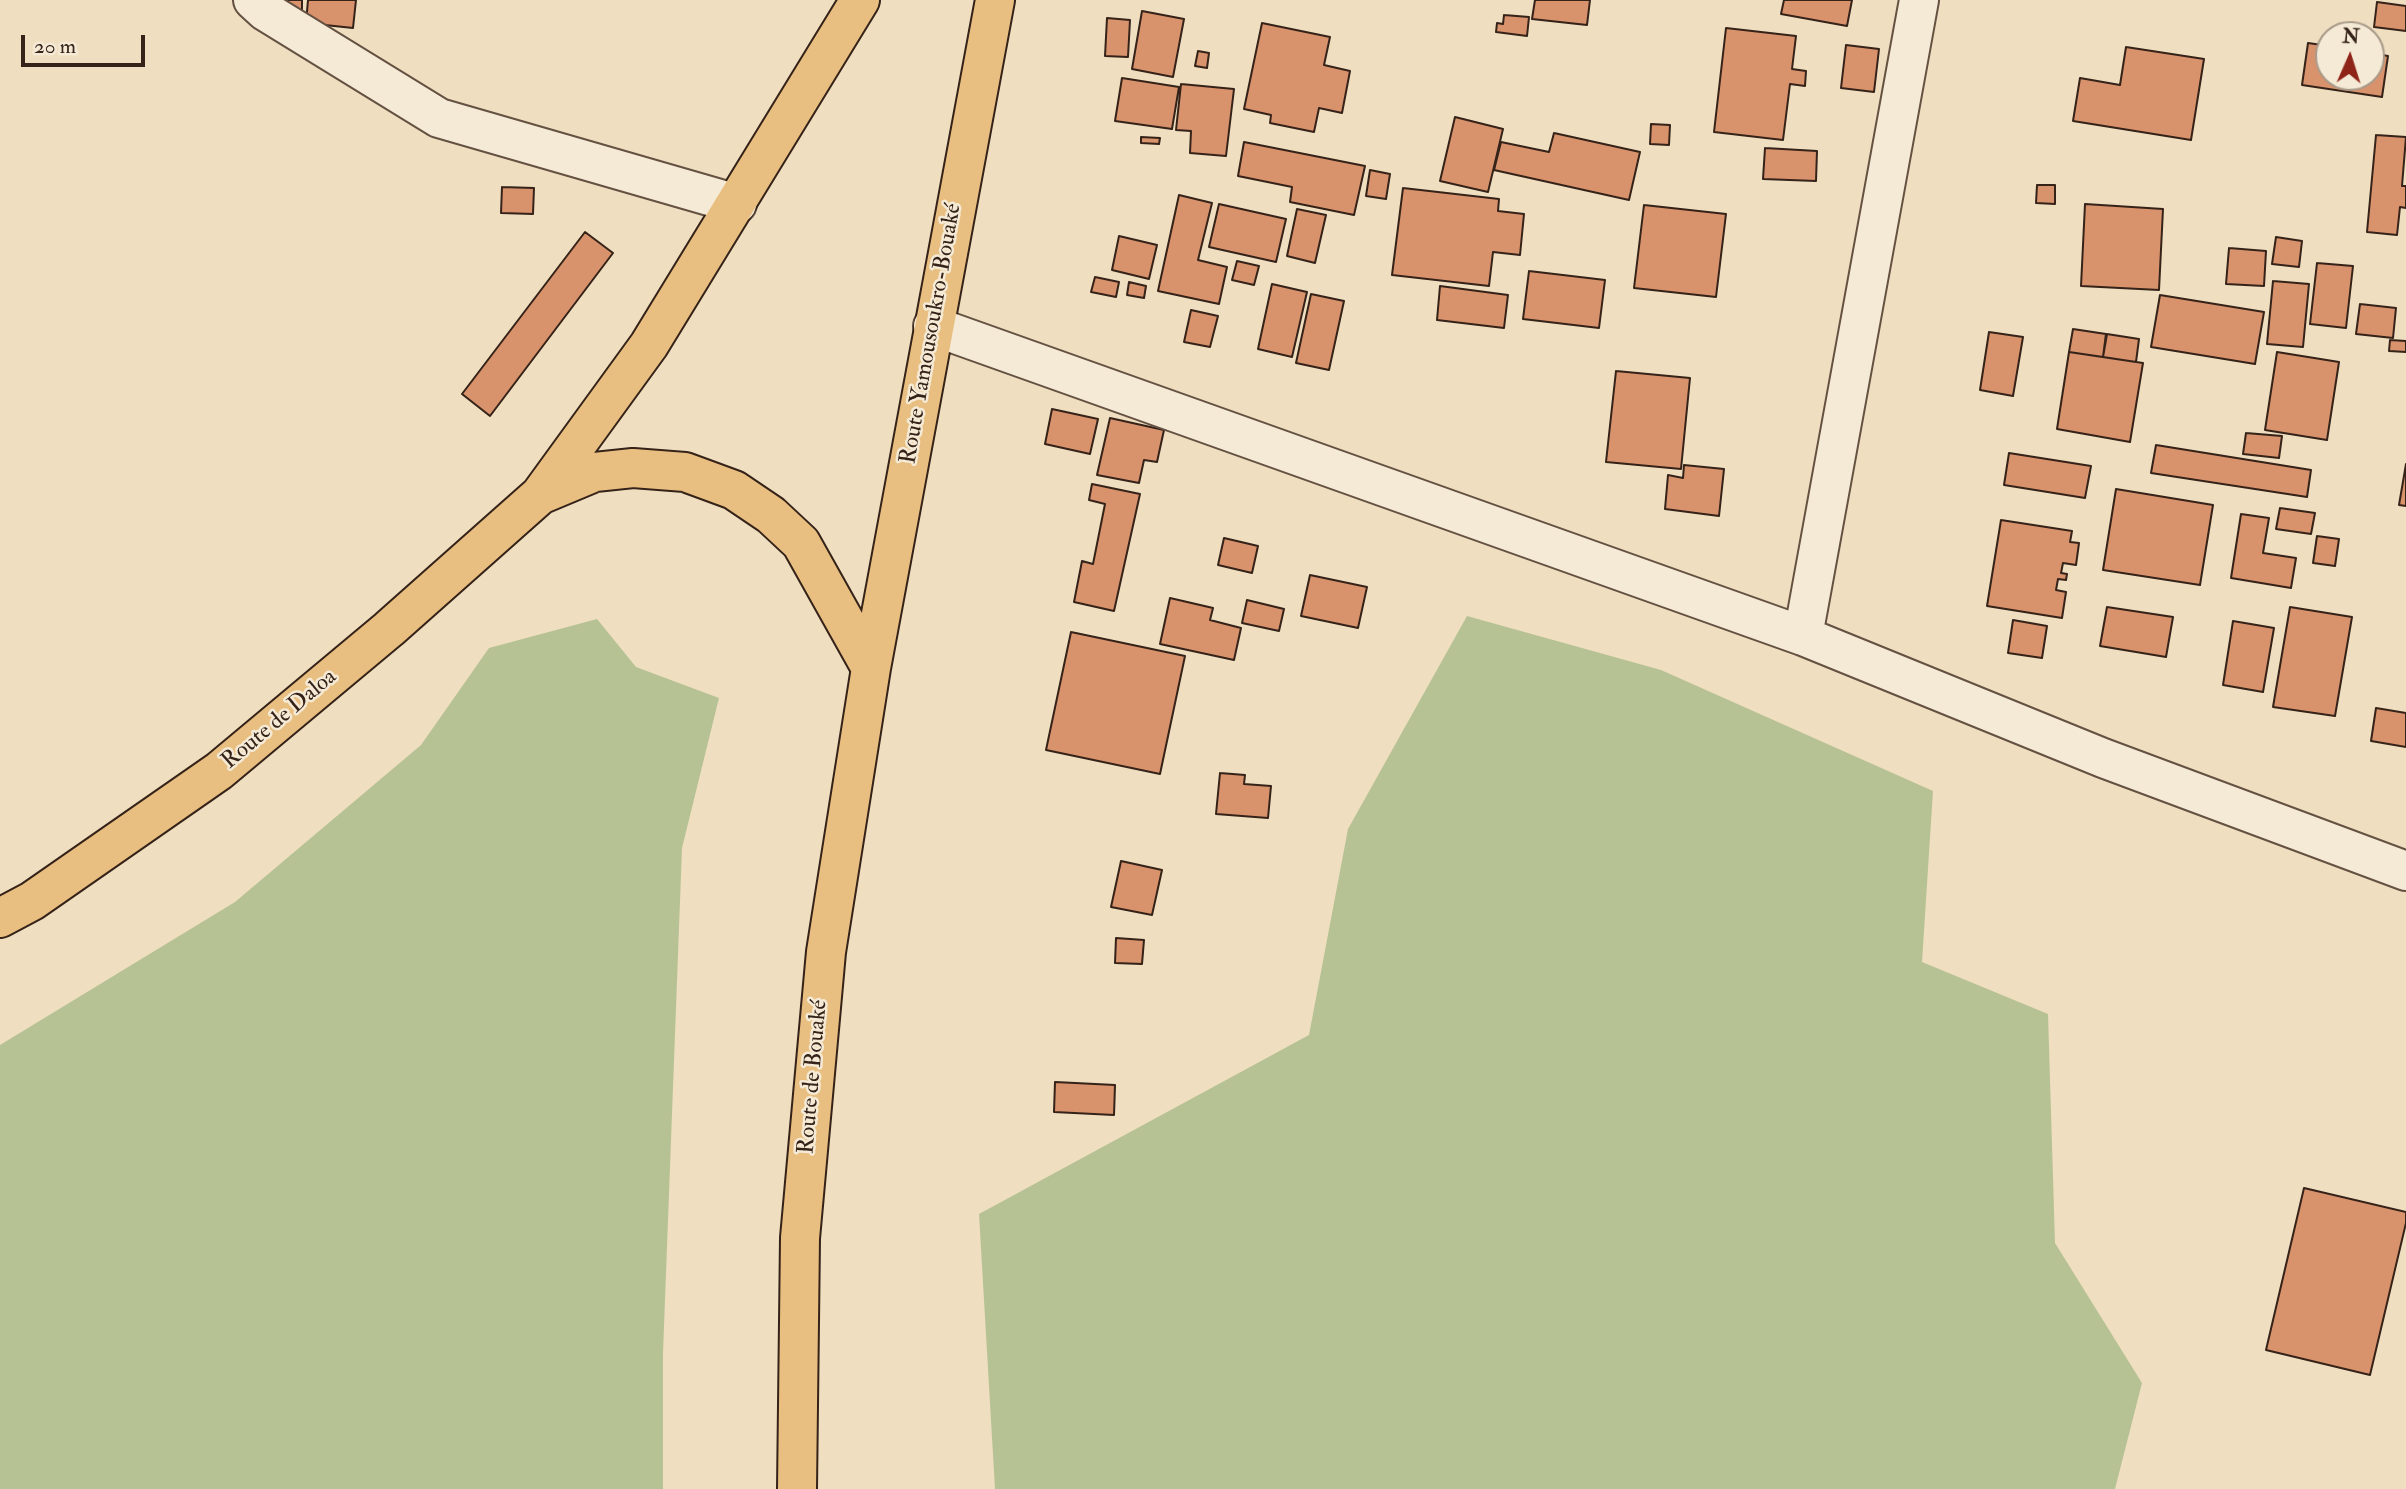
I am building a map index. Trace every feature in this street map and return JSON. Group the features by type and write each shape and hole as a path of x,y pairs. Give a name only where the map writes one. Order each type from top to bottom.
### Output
{"highway":[{"path":"540,495 649,345 860,0"},
{"name":"Route Yamousoukro-Bouaké","path":"871,668 995,0"},
{"path":"540,495 595,472 633,468 685,472 734,490 771,515 801,543 871,668"},
{"name":"Route de Daloa","path":"0,918 32,901 219,771 388,629 540,495"},
{"name":"Route de Bouaké","path":"797,1489 800,1238 826,952 871,668"}],"street":[{"path":"253,0 265,11 439,118 737,204"},
{"path":"1803,636 1919,0"},
{"path":"933,326 1803,636 2103,758 2406,872"}],"green space":[{"path":"1467,616 1661,670 1933,791 1922,962 2048,1014 2055,1243 2142,1383 2115,1489 995,1489 979,1214 1309,1035 1348,829"},
{"path":"597,619 636,667 719,698 682,848 663,1353 663,1489 0,1489 0,1045 235,902 421,745 489,648"}],"building":[{"path":"268,0 302,0 302,12"},
{"path":"308,0 356,0 353,28 306,23"},
{"path":"1535,0 1590,0 1587,25 1532,19"},
{"path":"1784,0 1852,0 1847,26 1781,14"},
{"path":"2377,2 2406,6 2406,31 2385,28 2385,21 2375,21"},
{"path":"1142,11 1184,19 1173,77 1132,69"},
{"path":"1504,15 1529,17 1527,36 1496,32 1497,23 1503,24"},
{"path":"1107,18 1130,20 1128,57 1105,56"},
{"path":"1262,23 1330,37 1324,65 1350,71 1342,113 1319,108 1314,132 1270,123 1271,115 1244,109"},
{"path":"1726,28 1796,36 1792,69 1806,71 1805,86 1790,84 1783,140 1714,132"},
{"path":"2308,43 2315,44 2315,87 2302,85"},
{"path":"1846,45 1879,49 1874,92 1841,88"},
{"path":"2126,47 2204,59 2191,140 2073,121 2080,78 2120,85"},
{"path":"1198,51 1209,53 1207,68 1195,66"},
{"path":"2385,55 2388,56 2385,76"},
{"path":"1122,78 1179,87 1172,129 1115,121"},
{"path":"1181,84 1234,89 1226,156 1190,153 1191,131 1176,130"},
{"path":"2342,91 2383,91 2382,97"},
{"path":"1455,117 1503,129 1488,192 1440,181"},
{"path":"1651,124 1670,125 1669,145 1650,144"},
{"path":"1554,133 1640,152 1629,200 1494,170 1501,142 1549,152"},
{"path":"2376,135 2406,137 2402,186 2406,186 2406,208 2400,207 2397,235 2367,232"},
{"path":"1141,137 1160,138 1159,144 1141,143"},
{"path":"1244,142 1365,166 1354,215 1290,202 1292,187 1238,176"},
{"path":"1765,148 1817,151 1816,181 1763,179"},
{"path":"1370,170 1390,174 1386,199 1366,196"},
{"path":"2037,185 2055,185 2055,204 2036,203"},
{"path":"502,187 534,188 533,214 501,213"},
{"path":"1403,188 1499,199 1498,211 1524,214 1520,255 1493,252 1489,286 1392,275"},
{"path":"1179,195 1212,203 1198,260 1227,267 1219,304 1158,291"},
{"path":"1219,204 1286,219 1276,262 1209,247"},
{"path":"2085,204 2163,209 2159,290 2081,286"},
{"path":"1644,205 1726,214 1716,297 1634,288"},
{"path":"1297,209 1326,215 1315,263 1287,256"},
{"path":"585,232 613,253 490,416 462,394"},
{"path":"1119,236 1157,245 1149,279 1112,270"},
{"path":"2276,237 2302,241 2299,267 2272,264"},
{"path":"2229,248 2266,251 2264,286 2226,284"},
{"path":"1237,261 1259,266 1254,285 1232,280"},
{"path":"2317,263 2353,266 2346,328 2310,324"},
{"path":"1529,271 1605,280 1599,328 1523,319"},
{"path":"1095,277 1119,282 1116,297 1091,292"},
{"path":"2273,281 2309,284 2303,347 2267,344"},
{"path":"1129,282 1146,286 1144,298 1127,295"},
{"path":"1272,284 1307,292 1292,357 1258,349"},
{"path":"1440,286 1508,295 1504,328 1437,320"},
{"path":"1311,294 1344,301 1329,370 1296,363"},
{"path":"2160,295 2264,312 2255,364 2151,347"},
{"path":"2360,304 2396,308 2393,338 2356,334"},
{"path":"1191,310 1218,316 1210,347 1184,342"},
{"path":"2073,329 2106,334 2103,357 2069,352"},
{"path":"1989,332 2023,337 2013,396 1980,390"},
{"path":"2107,334 2139,339 2136,362 2103,357"},
{"path":"2390,340 2406,341 2406,352 2389,351"},
{"path":"2069,352 2143,363 2130,442 2057,429"},
{"path":"2277,352 2339,362 2327,440 2265,430"},
{"path":"1616,371 1690,378 1681,469 1606,462"},
{"path":"1052,409 1098,419 1090,454 1045,444"},
{"path":"1110,418 1164,430 1157,462 1144,460 1139,483 1097,475"},
{"path":"2246,433 2282,436 2279,458 2243,454"},
{"path":"2156,445 2311,470 2307,497 2151,473"},
{"path":"2009,453 2091,466 2085,498 2004,485"},
{"path":"2406,464 2406,506 2399,505"},
{"path":"1684,465 1724,469 1719,516 1665,509 1668,475 1683,478"},
{"path":"1092,484 1140,494 1114,611 1074,602 1082,561 1093,564 1105,504 1089,500"},
{"path":"2116,489 2213,505 2200,585 2103,570"},
{"path":"2280,508 2315,513 2311,534 2276,529"},
{"path":"2241,514 2269,518 2263,553 2296,558 2291,588 2231,578"},
{"path":"2001,520 2072,531 2070,542 2079,543 2076,565 2063,563 2061,573 2067,574 2066,580 2058,579 2056,590 2066,592 2062,618 1987,606"},
{"path":"2317,536 2339,539 2335,566 2313,563"},
{"path":"1224,538 1258,546 1252,573 1218,565"},
{"path":"1310,575 1367,587 1358,628 1301,616"},
{"path":"1170,598 1213,608 1210,620 1241,628 1234,660 1160,644"},
{"path":"1247,600 1284,609 1279,631 1242,623"},
{"path":"2107,607 2173,617 2166,657 2100,646"},
{"path":"2290,607 2352,617 2335,716 2273,707"},
{"path":"2013,620 2047,626 2042,658 2008,653"},
{"path":"2233,621 2274,628 2263,692 2223,685"},
{"path":"1071,632 1185,656 1160,774 1046,750"},
{"path":"2376,708 2406,713 2406,747 2371,741"},
{"path":"1220,773 1245,775 1244,784 1271,786 1268,818 1216,814"},
{"path":"1121,861 1162,870 1152,915 1111,907"},
{"path":"1116,938 1144,940 1142,964 1115,963"},
{"path":"1055,1082 1115,1085 1114,1115 1054,1112"},
{"path":"2304,1188 2406,1212 2406,1223 2370,1375 2266,1350"}]}
